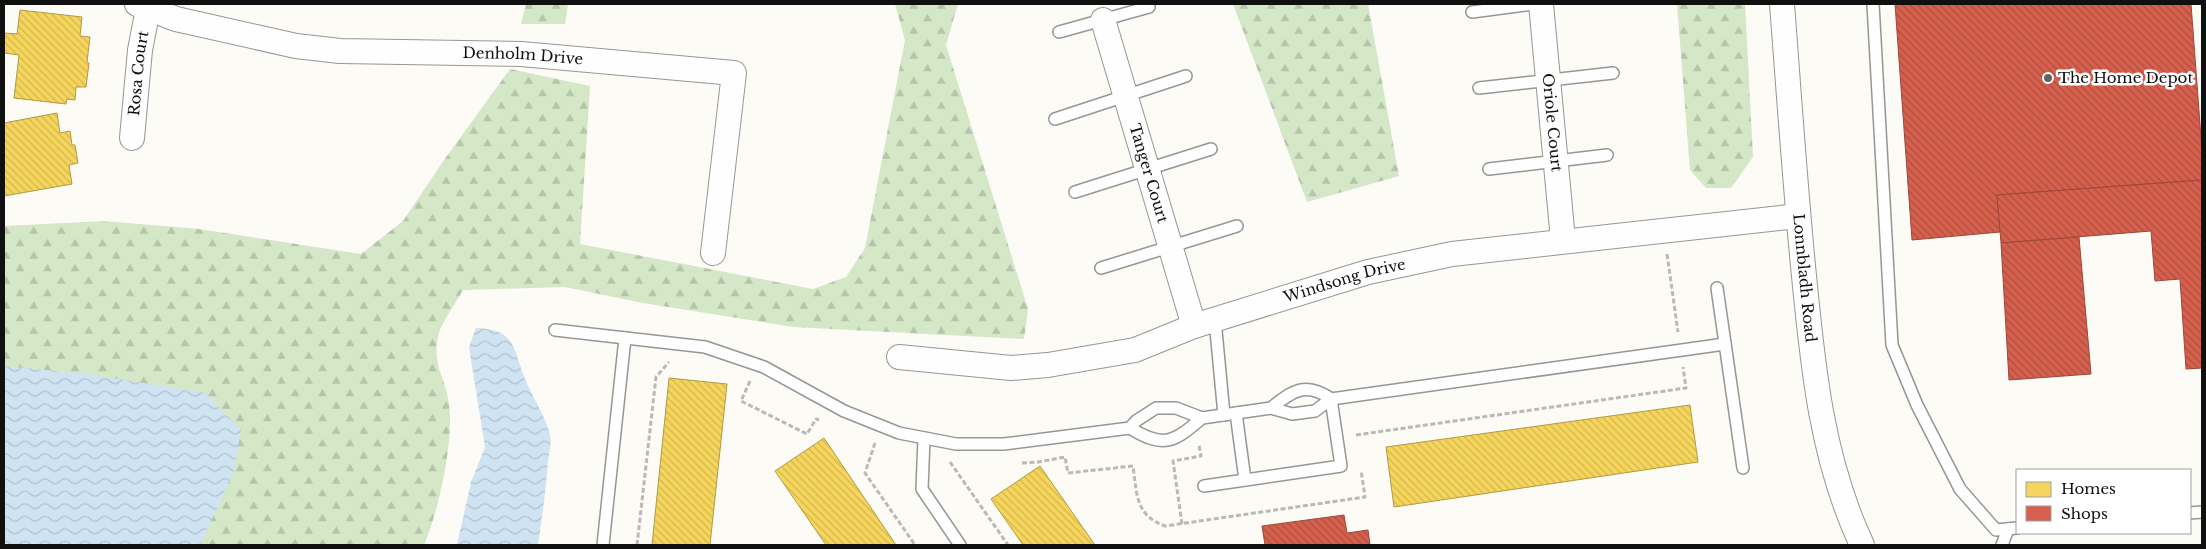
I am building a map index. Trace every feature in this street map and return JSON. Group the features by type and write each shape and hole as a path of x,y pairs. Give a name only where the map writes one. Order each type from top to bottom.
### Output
{"street":[{"name":"Oriole Court","path":"1541,4 1563,240"},
{"name":"Lonnbladh Road","path":"1782,4 1798,216 1813,368 1820,416 1833,469 1862,545"},
{"name":"Rosa Court","path":"132,138 142,6"},
{"name":"Denholm Drive","path":"142,6 176,19 296,46 340,51 521,54 734,73 713,253"},
{"name":"Tanger Court","path":"1103,20 1170,247 1204,323"},
{"name":"Windsong Drive","path":"899,357 1011,368 1048,365 1135,350 1204,323 1368,272 1452,254 1563,240 1798,216"}],"lane":[{"path":"1472,12 1533,4"},
{"path":"1874,4 1892,345 1916,406 1960,489 1996,530 2013,529"},
{"path":"1059,32 1149,7"},
{"path":"1479,88 1613,73"},
{"path":"1055,119 1186,76"},
{"path":"1075,192 1210,149"},
{"path":"1489,170 1607,155"},
{"path":"1101,268 1237,226"},
{"path":"1717,288 1743,468"},
{"path":"1204,323 1224,415"},
{"path":"555,330 705,347 764,367 844,411 899,433 956,444 1004,444 1130,428 1136,421 1156,408 1176,408 1202,418 1271,408 1292,414 1315,412 1331,399 1725,344"},
{"path":"603,545 625,338"},
{"path":"1204,486 1342,466 1331,399 1318,390 1305,390 1288,394 1271,408"},
{"path":"1236,414 1245,480"},
{"path":"1130,428 1141,436 1170,441 1182,435 1202,418"},
{"path":"924,438 922,489 960,545"},
{"path":"2002,545 2013,529"}],"path":[{"path":"1667,251 1678,335"},
{"path":"637,545 656,377 672,359"},
{"path":"1356,435 1686,388 1682,366"},
{"path":"741,378 750,381 741,401 807,434 816,419 825,423"},
{"path":"1354,425 1357,444"},
{"path":"1182,524 1173,460 1201,456 1198,437"},
{"path":"867,440 882,446"},
{"path":"875,443 865,473 915,545"},
{"path":"1018,463 1038,462 1065,457 1068,473 1133,466 1138,502 1144,514 1156,523 1165,526 1364,497 1360,462"},
{"path":"943,461 960,462"},
{"path":"950,461 1008,545"}],"green space":[{"path":"526,4 568,4 565,24 521,24"},
{"path":"895,4 958,4 946,45 1028,309 1024,339 793,327 643,303 565,287 463,290 445,320 438,337 438,364 449,404 449,437 440,495 424,545 4,545 4,226 104,221 199,229 361,254 403,221 444,160 510,69 590,86 580,244 813,289 846,277 865,248 905,40"},
{"path":"1233,4 1368,4 1399,176 1307,202"},
{"path":"1677,4 1745,4 1753,157 1731,188 1706,188 1690,170"}],"water":[{"path":"476,328 499,332 511,343 550,435 551,445 538,545 457,545 471,482 485,447 469,347"},
{"path":"4,366 88,374 205,393 241,430 234,471 200,545 4,545"}],"building: Homes":[{"path":"20,10 82,17 80,36 90,37 87,62 89,63 86,87 76,87 75,100 67,99 66,104 14,98 19,55 4,53 4,33 17,34"},
{"path":"57,113 60,133 70,131 72,145 75,145 78,163 69,165 72,184 4,196 4,123"},
{"path":"669,378 727,384 710,545 652,545"},
{"path":"1690,405 1698,462 1394,507 1386,447"},
{"path":"824,438 896,545 826,545 775,471"},
{"path":"1040,466 1095,545 1023,545 991,499"}],"building: Shops":[{"name":"The Home Depot","path":"1895,4 2191,4 2202,151 2202,180 1997,195 2000,232 1912,240"},
{"path":"2202,180 2202,368 2186,369 2180,279 2155,281 2151,231 2001,243 1997,195"},
{"path":"2079,237 2091,374 2009,380 2001,243"},
{"path":"1344,515 1347,533 1368,530 1370,545 1265,545 1262,526"}],"place":[{"name":"The Home Depot","path":"2048,78"}]}
